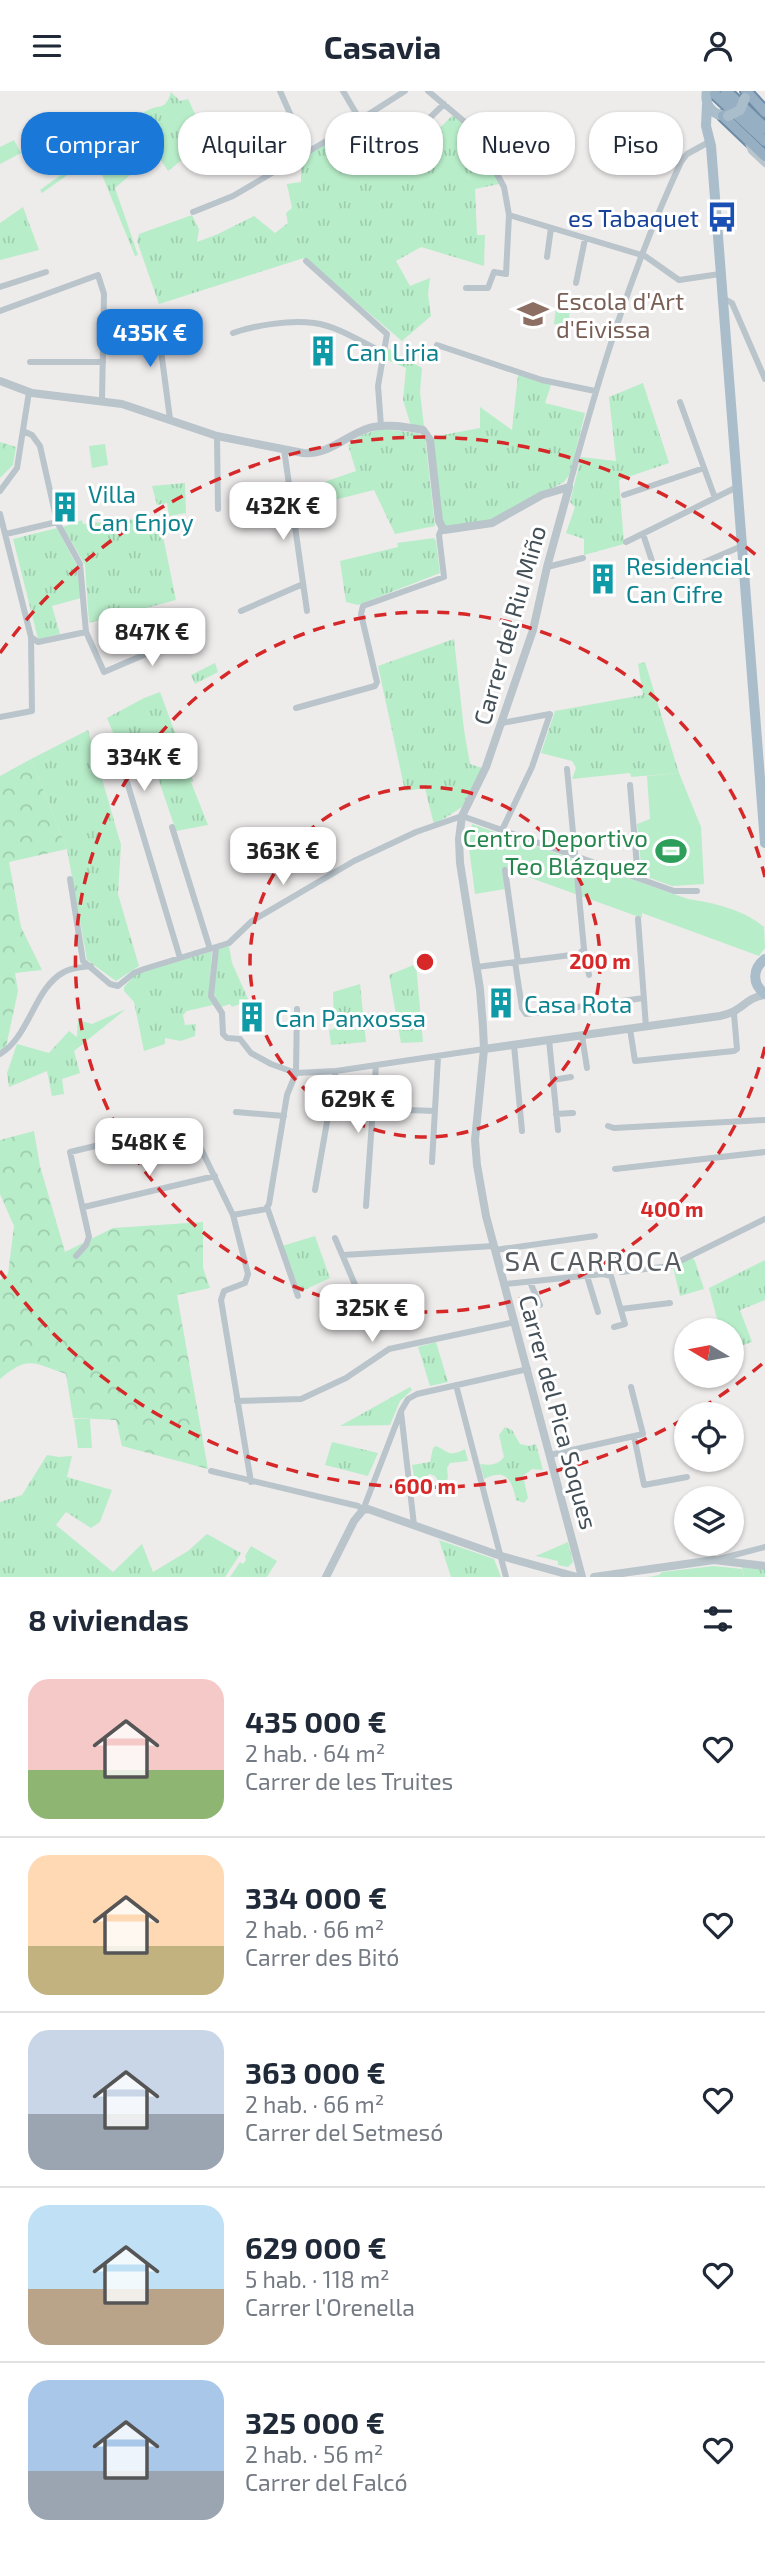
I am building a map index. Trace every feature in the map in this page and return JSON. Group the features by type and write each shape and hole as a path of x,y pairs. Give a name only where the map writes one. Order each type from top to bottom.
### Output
{"highway":[{"path":"745,93 765,112"},
{"path":"711,95 765,128"},
{"path":"711,95 765,141"},
{"path":"724,116 765,156"}],"main road":[{"path":"710,144 714,124 724,116 740,110 745,93"},
{"path":"711,95 715,113 724,116"},
{"path":"711,95 706,126 710,144 723,298 765,843"},
{"path":"765,959 756,971 755,981 765,995"}],"street":[{"path":"280,91 289,112"},
{"path":"343,91 355,112"},
{"path":"372,112 405,91"},
{"path":"428,91 472,128 504,187 509,215 506,274 494,272 488,288 466,288"},
{"path":"436,112 444,104"},
{"path":"746,138 751,151 765,164"},
{"name":"Carrer del Riu Miño","path":"484,1049 477,967 459,853 462,816 486,767 533,630 547,567 595,391 626,292 681,162 687,155 710,144"},
{"path":"193,212 233,196 268,175"},
{"path":"509,215 642,256 680,280 720,274"},
{"path":"547,257 551,228"},
{"path":"576,283 585,239"},
{"path":"306,261 387,334 378,386 381,426"},
{"path":"0,287 46,272"},
{"path":"0,311 98,275 104,294 102,400"},
{"path":"723,298 732,303 765,379"},
{"path":"104,319 157,320 170,419"},
{"path":"233,333 250,327 315,323 384,353"},
{"path":"437,345 542,380 595,391"},
{"path":"30,362 103,362"},
{"path":"0,381 30,392 126,405 217,436 310,453 344,442 363,430 381,426 419,429 428,435 442,528 439,535 444,577 363,606 361,614 377,682 375,686 296,708"},
{"path":"0,491 17,468 30,392"},
{"path":"680,402 715,498"},
{"path":"23,431 32,435 40,446 57,522 80,564 86,632 104,672 188,636"},
{"path":"217,436 218,509"},
{"path":"284,449 307,611"},
{"path":"624,495 704,468"},
{"path":"626,542 737,487"},
{"path":"442,528 448,530 492,523 542,495 569,488"},
{"path":"0,514 31,637 32,711 0,717"},
{"path":"6,534 57,522"},
{"path":"643,534 652,561"},
{"path":"672,576 742,545"},
{"path":"547,567 583,558"},
{"path":"240,611 303,584"},
{"path":"31,637 38,642 86,632"},
{"path":"502,723 550,715 532,767 502,830"},
{"path":"568,769 584,949 589,975"},
{"path":"124,772 180,958"},
{"path":"630,785 638,878"},
{"path":"69,879 83,961 110,984 118,986 134,973 229,943 253,921 354,861 416,832 462,816 674,891 696,891"},
{"path":"172,827 213,949 211,996 222,1013 225,1037 240,1039 251,1053 271,1065 296,1073 438,1057 734,1014 749,1000 765,995"},
{"path":"505,870 522,1008 526,1014 644,998"},
{"path":"638,919 646,1027"},
{"path":"477,967 579,954 584,949"},
{"path":"0,1054 12,1047 52,980 66,971 91,966"},
{"path":"749,1000 755,981"},
{"path":"296,1009 296,1073 288,1095 267,1207 298,1296"},
{"path":"630,1030 635,1061 734,1051 737,1049 734,1014"},
{"path":"582,1036 587,1068"},
{"path":"549,1041 558,1130"},
{"path":"514,1045 522,1131"},
{"name":"Carrer del Pica Soques","path":"484,1049 475,1140 477,1165 494,1248 582,1577"},
{"path":"432,1162 438,1057"},
{"path":"366,1206 376,1065"},
{"path":"315,1190 336,1070"},
{"path":"553,1080 571,1077"},
{"path":"407,1110 435,1111"},
{"path":"236,1112 284,1116"},
{"path":"556,1114 573,1114"},
{"path":"608,1126 614,1128 765,1120"},
{"path":"76,1256 89,1237 84,1207 81,1205 69,1155 72,1150 183,1125 191,1128 233,1215 248,1280 224,1291 221,1300 251,1482"},
{"path":"615,1169 765,1152"},
{"path":"84,1207 215,1177"},
{"path":"233,1215 267,1207"},
{"path":"621,1272 670,1266 765,1219"},
{"path":"342,1255 494,1248 595,1236"},
{"path":"335,1238 356,1287"},
{"path":"587,1276 598,1312"},
{"path":"505,1284 611,1276 625,1324 614,1327"},
{"path":"530,1282 540,1305"},
{"path":"621,1310 670,1303"},
{"path":"237,1401 301,1399 346,1378 389,1349 515,1322"},
{"path":"326,1577 354,1521 363,1510 388,1442 408,1399 416,1394 528,1369"},
{"path":"456,1385 498,1555 506,1577"},
{"path":"550,1455 643,1434 631,1387"},
{"path":"401,1411 414,1525"},
{"path":"634,1436 644,1485 687,1477"},
{"path":"388,1442 397,1439 405,1443"},
{"path":"211,1471 350,1504 363,1510 373,1510 498,1555 577,1577"},
{"path":"594,1577 714,1560 765,1547"},
{"path":"714,1560 765,1566"}],"green space":[{"path":"171,92 180,101 188,99 194,112 178,112 178,163 168,171 164,165 164,112 144,112 164,105"},
{"path":"454,114 457,117 457,175 496,175 500,182 475,189 477,235 485,235 484,266 421,247 396,261 410,286 430,278 428,294 431,316 402,341 304,258 159,304 137,241 139,234 192,215 199,229 197,242 254,216 275,233 288,223 286,213 292,208 287,184 301,182 301,175 311,175 311,153 325,145 325,175 443,175 443,125"},
{"path":"14,140 21,153 0,164 0,147"},
{"path":"61,175 68,175 42,193 40,190"},
{"path":"102,175 130,175 115,188 138,255 135,256"},
{"path":"23,207 39,250 0,260 0,223"},
{"path":"557,298 571,299 568,326 554,324"},
{"path":"387,348 422,368 420,392 424,427 411,426 403,400 406,368 385,359"},
{"path":"518,375 551,385 545,403 585,413 570,474 564,482 491,520 446,526 443,524 432,437 480,428 480,407 512,430"},
{"path":"643,383 669,463 619,480 624,544 584,555 584,539 566,533 575,507 570,502 581,457 616,461 609,397"},
{"path":"381,429 417,433 425,437 435,526 395,534 374,490 330,501 324,482 356,471 348,445 362,435"},
{"path":"0,442 16,447 13,465 0,478"},
{"path":"105,444 108,465 92,468 89,446"},
{"path":"185,483 186,513 169,516 167,503 157,505 152,486"},
{"path":"159,517 176,600 89,623 85,565 63,527 82,520 83,524"},
{"path":"57,528 77,566 81,598 52,606 60,634 38,639 13,539"},
{"path":"434,538 440,573 358,605 346,602 340,561 398,547 397,543"},
{"path":"454,639 470,764 482,768 462,807 434,825 425,788 405,791 378,666"},
{"path":"645,662 679,773 631,777 630,773 572,779 576,768 572,761 541,753 555,711 643,695 638,664"},
{"path":"215,663 218,672 195,684 191,675"},
{"path":"160,692 208,825 176,831 153,763 128,769 107,718"},
{"path":"88,730 121,845 118,894 139,966 116,981 87,960 67,849 31,759"},
{"path":"31,759 67,849 9,862 21,927 42,970 15,973 18,991 6,1047 0,1050 0,776"},
{"name":"Centro Deportivo Teo Blázquez","path":"679,773 701,827 704,884 672,886 642,875 637,824 650,819 647,776"},
{"path":"472,824 688,899 738,912 764,927 765,948 759,956 642,913 642,918 503,868 505,889 475,894 469,848"},
{"path":"229,946 232,963 249,1001 232,1007 230,1004 221,1007 213,987 215,962 219,948"},
{"path":"212,951 209,991 213,1005 187,1011 183,1015 185,1025 196,1024 195,1036 181,1041 165,1038 165,1044 144,1051 134,1002 124,991 124,987 136,974"},
{"path":"416,964 423,1042 401,1043 389,975"},
{"path":"360,984 366,1042 331,1045 329,1030 334,1029 333,992"},
{"path":"126,1009 74,1051 80,1073 62,1079 64,1094 52,1096 47,1071 9,1087 7,1073 17,1044 49,1053 69,1031 77,1037 78,1020 92,1024"},
{"path":"34,1131 40,1166 65,1252 113,1228 203,1222 203,1268 210,1288 177,1295 208,1469 122,1446 116,1420 73,1418 66,1374 31,1363 10,1371 0,1379 0,1280 8,1274 14,1226 0,1194 0,1140"},
{"path":"315,1236 330,1278 300,1292 282,1246"},
{"path":"692,1257 704,1289 680,1296 673,1267"},
{"path":"765,1260 765,1300 740,1310 743,1318 717,1318 709,1288"},
{"path":"744,1321 752,1342 744,1345"},
{"path":"436,1342 448,1382 430,1386 418,1347"},
{"path":"410,1387 412,1390 400,1401 390,1425 340,1426"},
{"path":"74,1419 90,1419 92,1448 78,1448"},
{"path":"505,1427 512,1430 520,1444 536,1444 543,1470 532,1469 523,1476 528,1498 524,1503 516,1500 507,1478 498,1475 484,1479 480,1464 490,1465 504,1457 499,1435"},
{"path":"332,1442 378,1453 368,1476 325,1465"},
{"path":"436,1446 452,1453 465,1449 468,1461 450,1463 447,1468 448,1479 444,1482 439,1482 430,1474 415,1482 412,1465 430,1462 433,1448"},
{"path":"47,1455 72,1456 67,1477 112,1490 100,1522 91,1528 66,1512 56,1525 113,1572 142,1544 153,1572 188,1551 207,1534 241,1553 225,1577 0,1577 0,1502 22,1495"},
{"path":"439,1540 494,1559 501,1577 451,1577"},
{"path":"568,1542 573,1562 568,1567 558,1565 558,1561 536,1556"},
{"path":"251,1546 277,1561 267,1577 230,1577 240,1562 243,1564 246,1560 245,1556"},
{"path":"714,1566 742,1569 744,1577 648,1577 662,1572"},
{"path":"742,1567 765,1570 765,1577 744,1577"}],"place":[{"name":"es Tabaquet","path":"722,217"},
{"name":"Escola d'Art d'Eivissa","path":"533,314"},
{"name":"Can Liria","path":"323,351"},
{"name":"Villa Can Enjoy","path":"65,507"},
{"name":"Residencial Can Cifre","path":"603,579"},
{"name":"Centro Deportivo Teo Blázquez","path":"671,851"},
{"name":"Casa Rota","path":"501,1003"},
{"name":"Can Panxossa","path":"252,1017"}],"district":[{"name":"SA CARROCA","path":"594,1260"}]}
